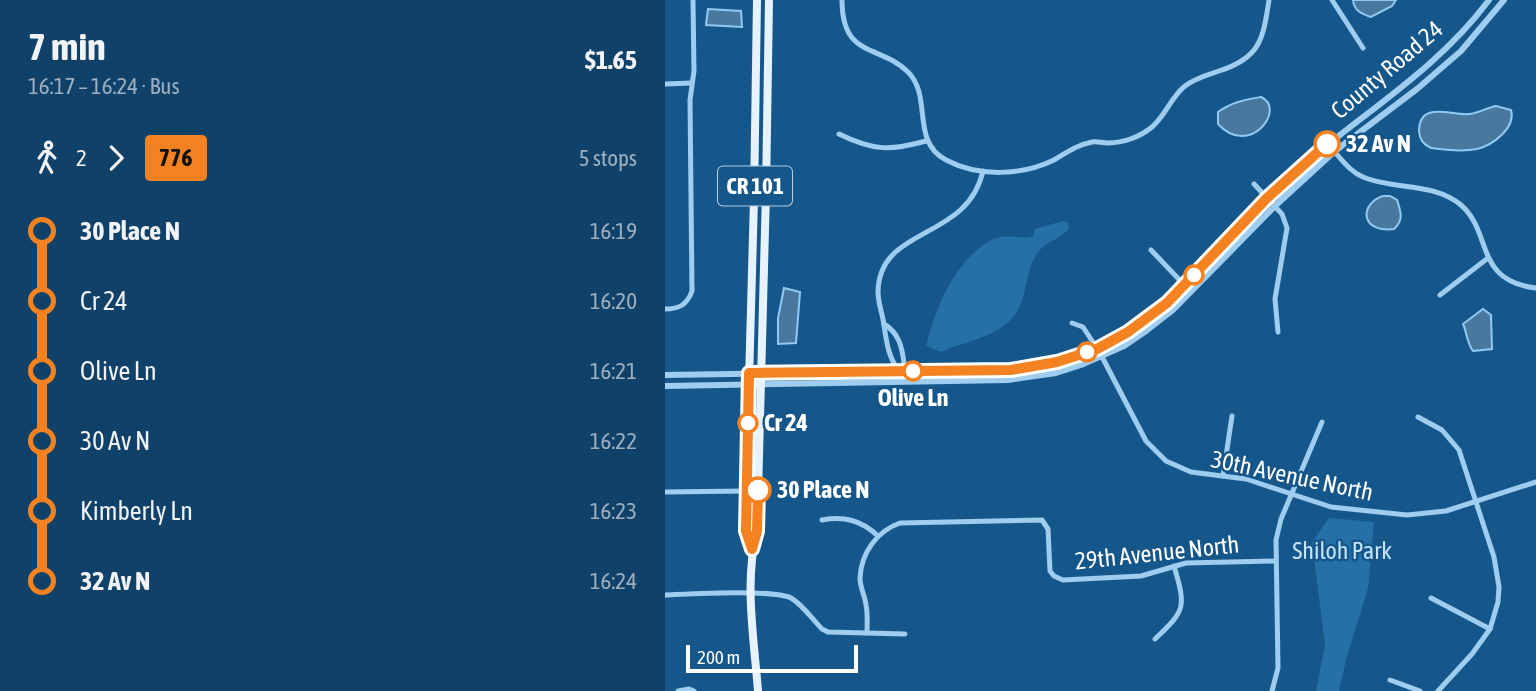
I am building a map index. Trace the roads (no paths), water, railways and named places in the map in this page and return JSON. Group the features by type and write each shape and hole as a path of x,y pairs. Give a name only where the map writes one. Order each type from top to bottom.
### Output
{"main road":[{"name":"CR 101","path":"752,549 746,531 746,491 757,0"},
{"name":"CR 101","path":"758,691 752,549 757,531 769,0"}],"street":[{"path":"665,309 677,308 687,302 692,291 693,0"},
{"path":"842,0 845,26 856,42 873,54 902,66 915,81 919,91 926,141 940,156 982,171 1005,172 1027,169 1093,142 1120,142 1142,133 1160,118 1185,86 1248,59 1258,45 1269,0"},
{"path":"1332,0 1363,48"},
{"name":"County Road 24","path":"665,375 1011,370 1100,353 1148,318 1184,286 1267,198 1327,144 1431,64 1457,39 1489,0"},
{"name":"County Road 24","path":"665,386 899,383 1028,378 1056,373 1100,353 1146,331 1191,292 1275,206 1335,151 1437,74 1474,38 1504,0"},
{"path":"665,84 692,83"},
{"path":"839,134 880,149 893,149 926,141"},
{"path":"1327,144 1350,169 1366,179 1444,195 1454,200 1471,216 1488,258 1507,278 1524,287 1536,288"},
{"path":"899,371 884,334 877,295 879,279 888,260 904,245 959,213 975,194 982,171"},
{"path":"1254,184 1282,214 1287,228 1276,290 1278,332"},
{"path":"1151,250 1191,292"},
{"path":"1440,295 1488,258"},
{"name":"30th Avenue North","path":"1073,323 1083,327 1100,353 1138,429 1155,452 1178,467 1192,472 1258,482 1331,507 1407,515 1446,511 1536,482"},
{"path":"884,324 893,329 900,344 904,363 899,371 899,383"},
{"path":"1223,477 1232,416"},
{"path":"1418,417 1442,430 1459,450 1499,579 1498,602 1490,629 1477,648 1438,691"},
{"path":"1272,691 1278,668 1278,529 1322,422"},
{"path":"665,492 746,491"},
{"name":"29th Avenue North","path":"877,536 892,526 909,522 1038,519 1045,522 1048,529 1049,566 1053,576 1063,580 1140,576 1191,563 1276,561"},
{"path":"822,520 854,520 865,525 877,536 868,551 860,577 866,603 867,633"},
{"path":"1155,639 1173,623 1182,609 1182,592 1174,566"},
{"path":"665,594 752,593 785,596 793,599 817,625 828,632 905,634"},
{"path":"1431,598 1490,629"},
{"path":"1390,680 1420,691"},
{"path":"678,691 694,691"}],"place":[{"name":"32 Av N","path":"1327,144"},
{"name":"Olive Ln","path":"913,371"},
{"name":"Cr 24","path":"748,423"},
{"name":"30 Place N","path":"758,490"}],"park label":[{"name":"Shiloh Park","path":"1342,551"}]}
